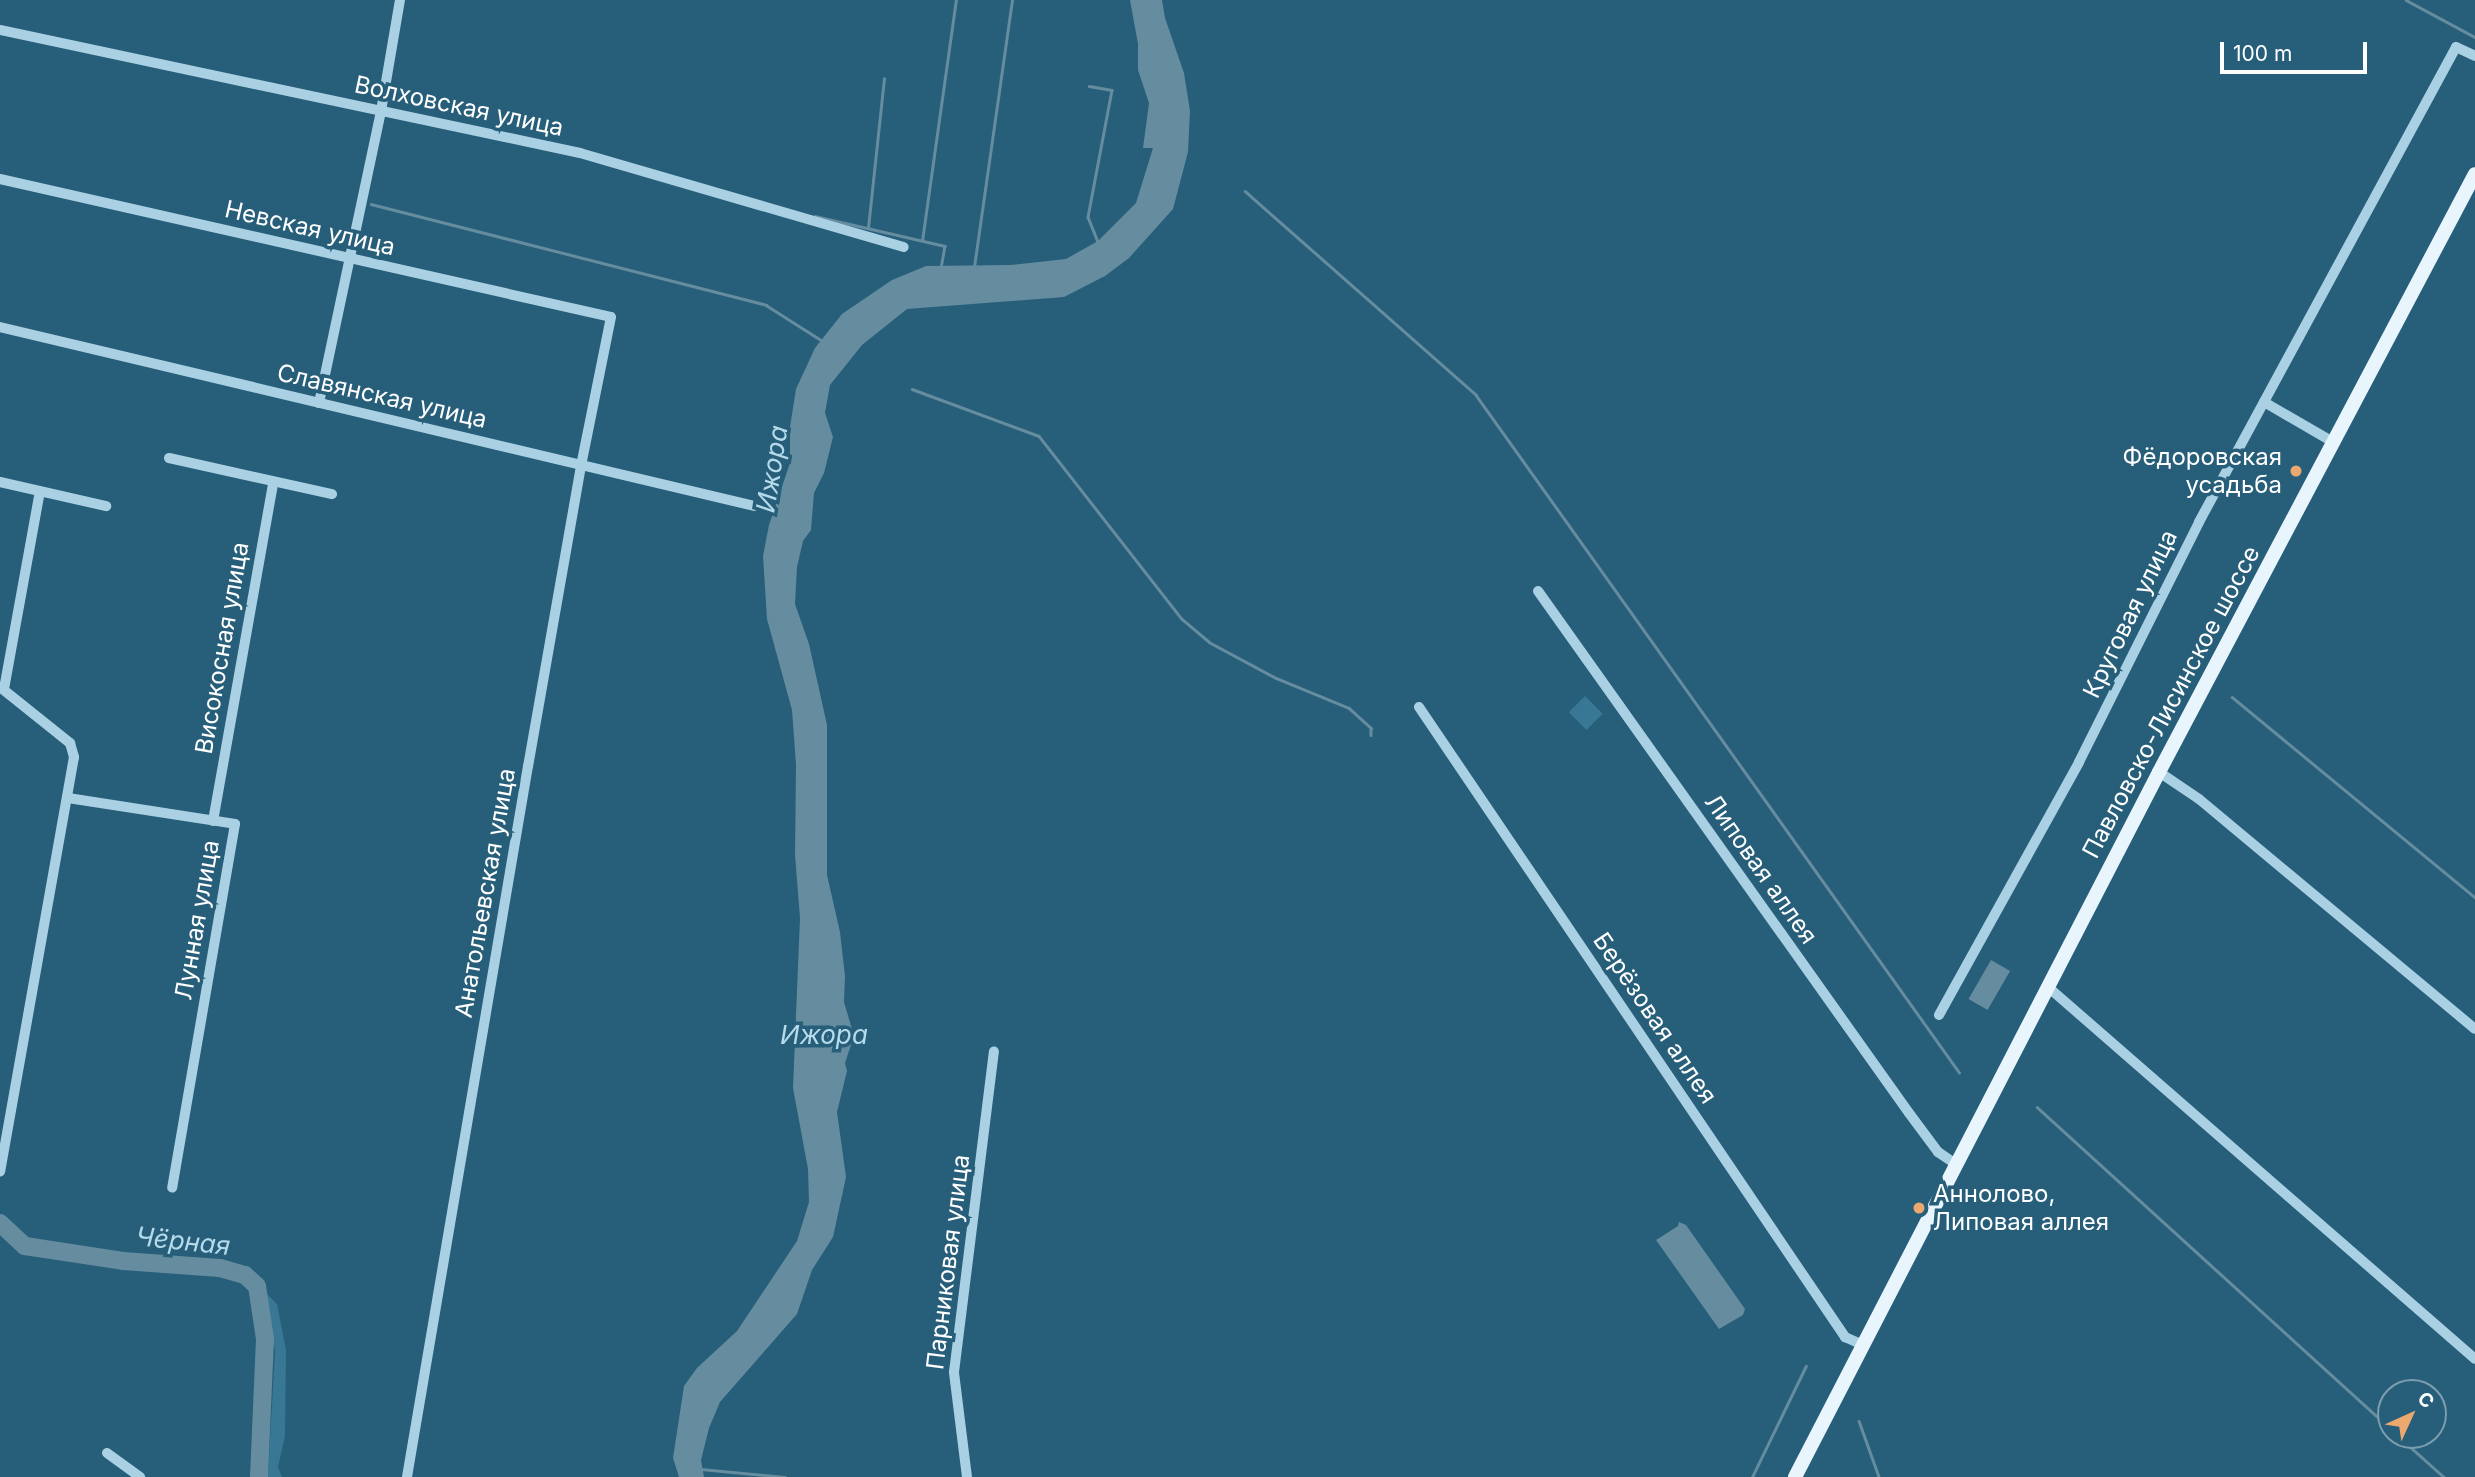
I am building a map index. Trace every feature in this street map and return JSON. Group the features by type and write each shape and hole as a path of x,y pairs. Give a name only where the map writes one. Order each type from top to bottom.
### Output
{"main road":[{"name":"Павловско-Лисинское шоссе","path":"1795,1477 2159,772 2475,174"}],"street":[{"path":"319,402 381,111 400,0"},
{"name":"Волховская улица","path":"0,30 580,153 904,247"},
{"name":"Круговая улица","path":"1939,1015 2079,762 2199,522 2456,47 2475,56"},
{"name":"Невская улица","path":"0,179 611,317"},
{"name":"Анатольевская улица","path":"407,1477 581,466 611,317"},
{"name":"Славянская улица","path":"0,327 754,506"},
{"path":"2264,402 2333,442"},
{"path":"169,458 332,494"},
{"path":"0,482 106,506"},
{"name":"Високосная улица","path":"213,821 273,483"},
{"path":"0,1171 74,757 69,743 2,688 40,491"},
{"name":"Липовая аллея","path":"1538,591 1909,1113 1938,1152 1956,1164"},
{"name":"Берёзовая аллея","path":"1419,707 1845,1337 1863,1345"},
{"path":"2159,772 2199,799 2475,1029"},
{"name":"Лунная улица","path":"68,797 235,824 172,1188"},
{"path":"2048,987 2475,1359"},
{"name":"Парниковая улица","path":"967,1477 954,1372 994,1051"},
{"path":"107,1453 140,1477"}],"shaded area":[{"path":"1585,696 1603,714 1586,730 1569,712"},
{"path":"267,1294 277,1304 286,1350 285,1436 278,1467 282,1477 268,1477 275,1351"}],"water":[{"name":"Ижора","path":"1130,0 1162,0 1165,18 1184,73 1190,111 1188,152 1173,209 1129,258 1105,276 1064,297 907,309 862,345 830,385 825,413 833,437 824,473 814,493 811,530 803,541 797,567 795,604 809,644 827,725 827,875 840,932 845,976 844,1002 854,1036 845,1063 847,1071 837,1112 846,1177 833,1237 812,1270 797,1314 720,1402 709,1428 701,1460 704,1477 679,1477 673,1458 684,1386 697,1368 737,1331 797,1241 809,1202 808,1169 793,1088 800,918 795,855 796,765 792,710 767,619 763,556 769,525 790,463 790,427 796,389 815,348 842,314 892,280 926,266 1011,265 1066,259 1098,241 1136,203 1153,148 1143,148 1149,103 1138,70 1138,44"},
{"path":"1991,960 2010,971 1988,1010 1968,999"},
{"path":"1679,1222 1686,1225 1745,1309 1743,1315 1719,1329 1656,1240 1678,1226"}],"waterway":[{"path":"922,241 956,0"},
{"path":"974,267 1012,0"},
{"path":"2406,0 2475,37"},
{"path":"868,228 884,79"},
{"path":"1089,86 1112,90 1088,217 1098,242"},
{"path":"1245,191 1476,395 1959,1072"},
{"path":"371,204 766,305 824,342"},
{"path":"815,216 945,246 941,269"},
{"path":"912,389 1039,436 1182,619 1209,642 1276,678 1349,708 1371,728 1371,735"},
{"path":"2232,697 2475,897"},
{"path":"2037,1107 2377,1416"},
{"name":"Чёрная","path":"0,1223 25,1246 123,1261 220,1268 245,1275 257,1286 265,1339 259,1477"},
{"path":"1752,1477 1806,1366"},
{"path":"1859,1421 1879,1477"},
{"path":"2413,1449 2444,1477"},
{"path":"701,1469 785,1477"}],"place":[{"name":"Фёдоровская усадьба","path":"2296,471"},
{"name":"Аннолово, Липовая аллея","path":"1919,1208"}]}
